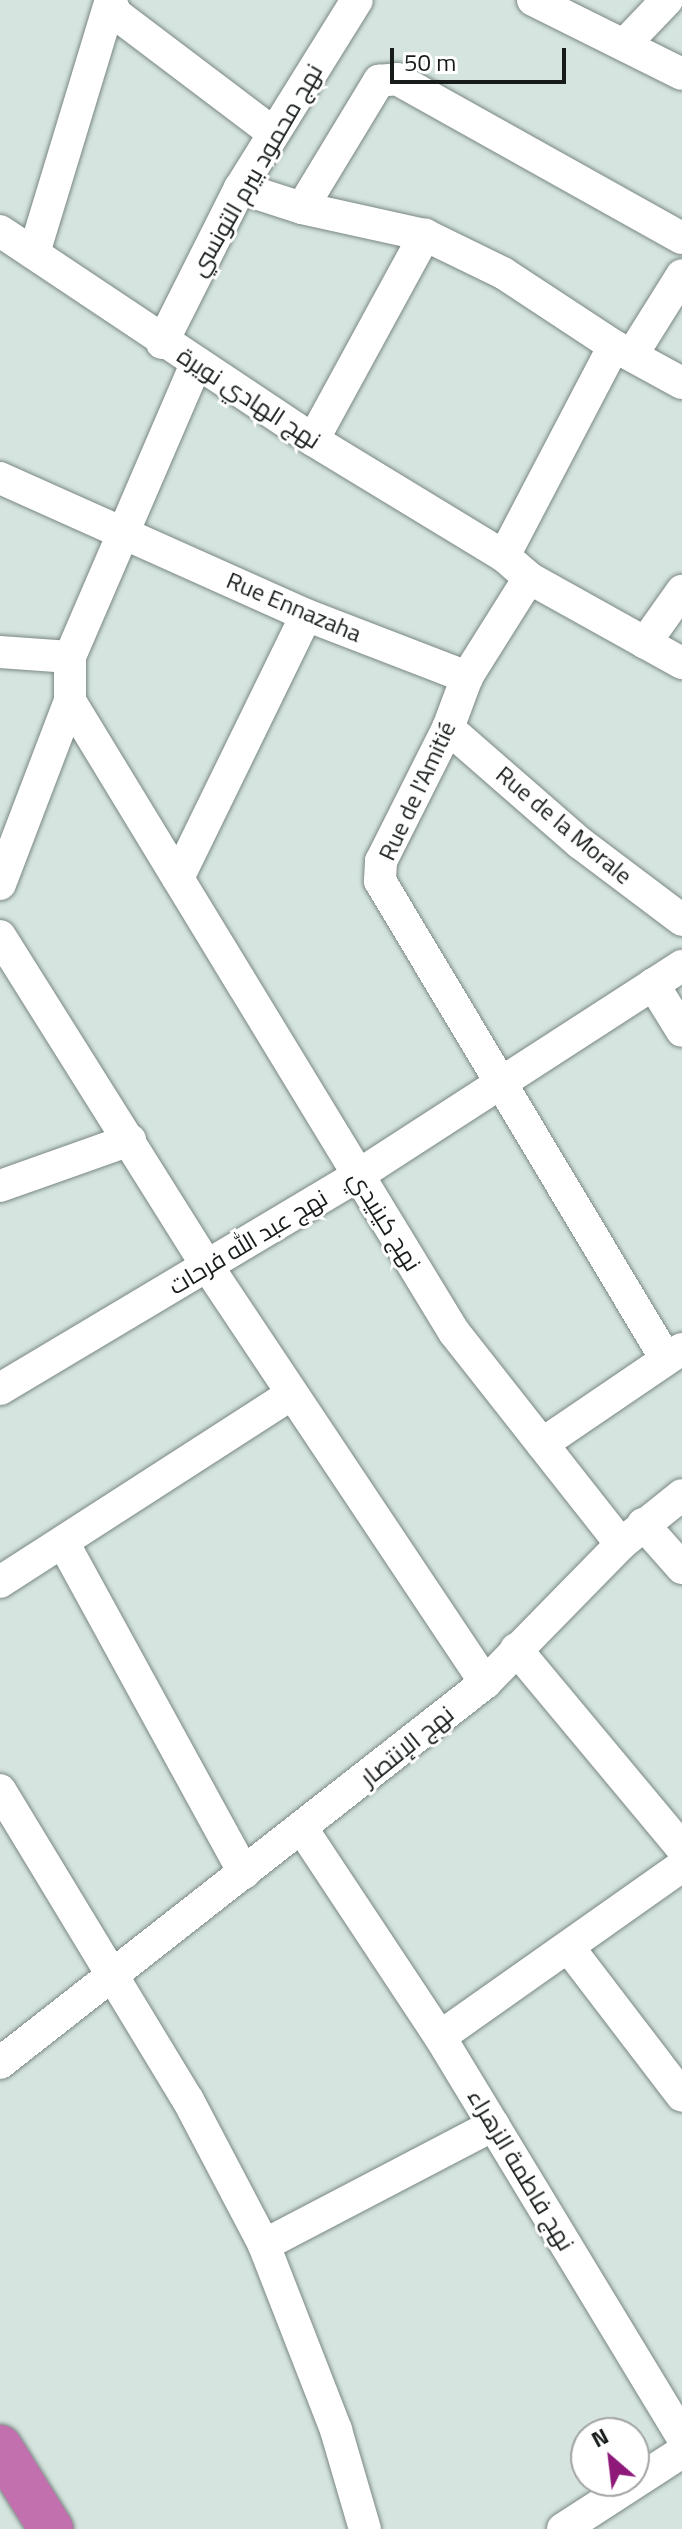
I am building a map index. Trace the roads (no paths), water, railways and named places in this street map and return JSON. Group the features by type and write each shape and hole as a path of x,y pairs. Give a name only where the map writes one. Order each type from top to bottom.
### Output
{"highway":[{"path":"0,2447 51,2529"}],"street":[{"name":"نهج محمود بيرم التونسي","path":"162,343 240,188 272,132 357,0"},
{"path":"533,0 682,74"},
{"path":"624,45 667,0"},
{"path":"34,253 110,3 272,132"},
{"path":"302,208 379,81 397,79 682,238"},
{"path":"240,188 302,208 425,235 503,273 623,350 682,383"},
{"name":"نهج الهادي نويرة","path":"0,231 162,343 313,440 504,556"},
{"path":"313,440 425,235"},
{"path":"682,275 623,350 504,556 529,578 682,663"},
{"path":"0,884 70,701 70,657 196,364"},
{"name":"Rue Ennazaha","path":"0,478 306,615 467,677"},
{"name":"Rue de l'Amitié","path":"529,578 467,677 448,728 381,861 380,881 498,1085 674,1354"},
{"path":"645,643 682,591"},
{"path":"178,878 306,615"},
{"path":"0,652 70,657"},
{"name":"نهج كينيدي","path":"70,701 454,1332 542,1444 632,1534 682,1568"},
{"name":"Rue de la Morale","path":"448,728 580,843 682,920"},
{"path":"0,936 9,969 130,1140 208,1267 485,1683"},
{"name":"نهج عبد الله فرحات","path":"0,1389 357,1176 682,966"},
{"path":"653,984 682,1031"},
{"path":"0,1186 130,1140"},
{"path":"542,1444 674,1354"},
{"path":"0,1582 64,1544 292,1394"},
{"name":"نهج الإنتصار","path":"0,2063 111,1974 303,1830 485,1683 632,1534 682,1495"},
{"path":"64,1544 244,1873"},
{"path":"516,1649 682,1848"},
{"path":"0,1790 188,2100 264,2245 336,2430 365,2529"},
{"name":"نهج فاطمة الزهراء","path":"303,1830 440,2037 680,2433"},
{"path":"440,2037 682,1866"},
{"path":"569,1948 680,2088"},
{"path":"264,2245 494,2125"},
{"path":"563,2529 680,2433"}]}
